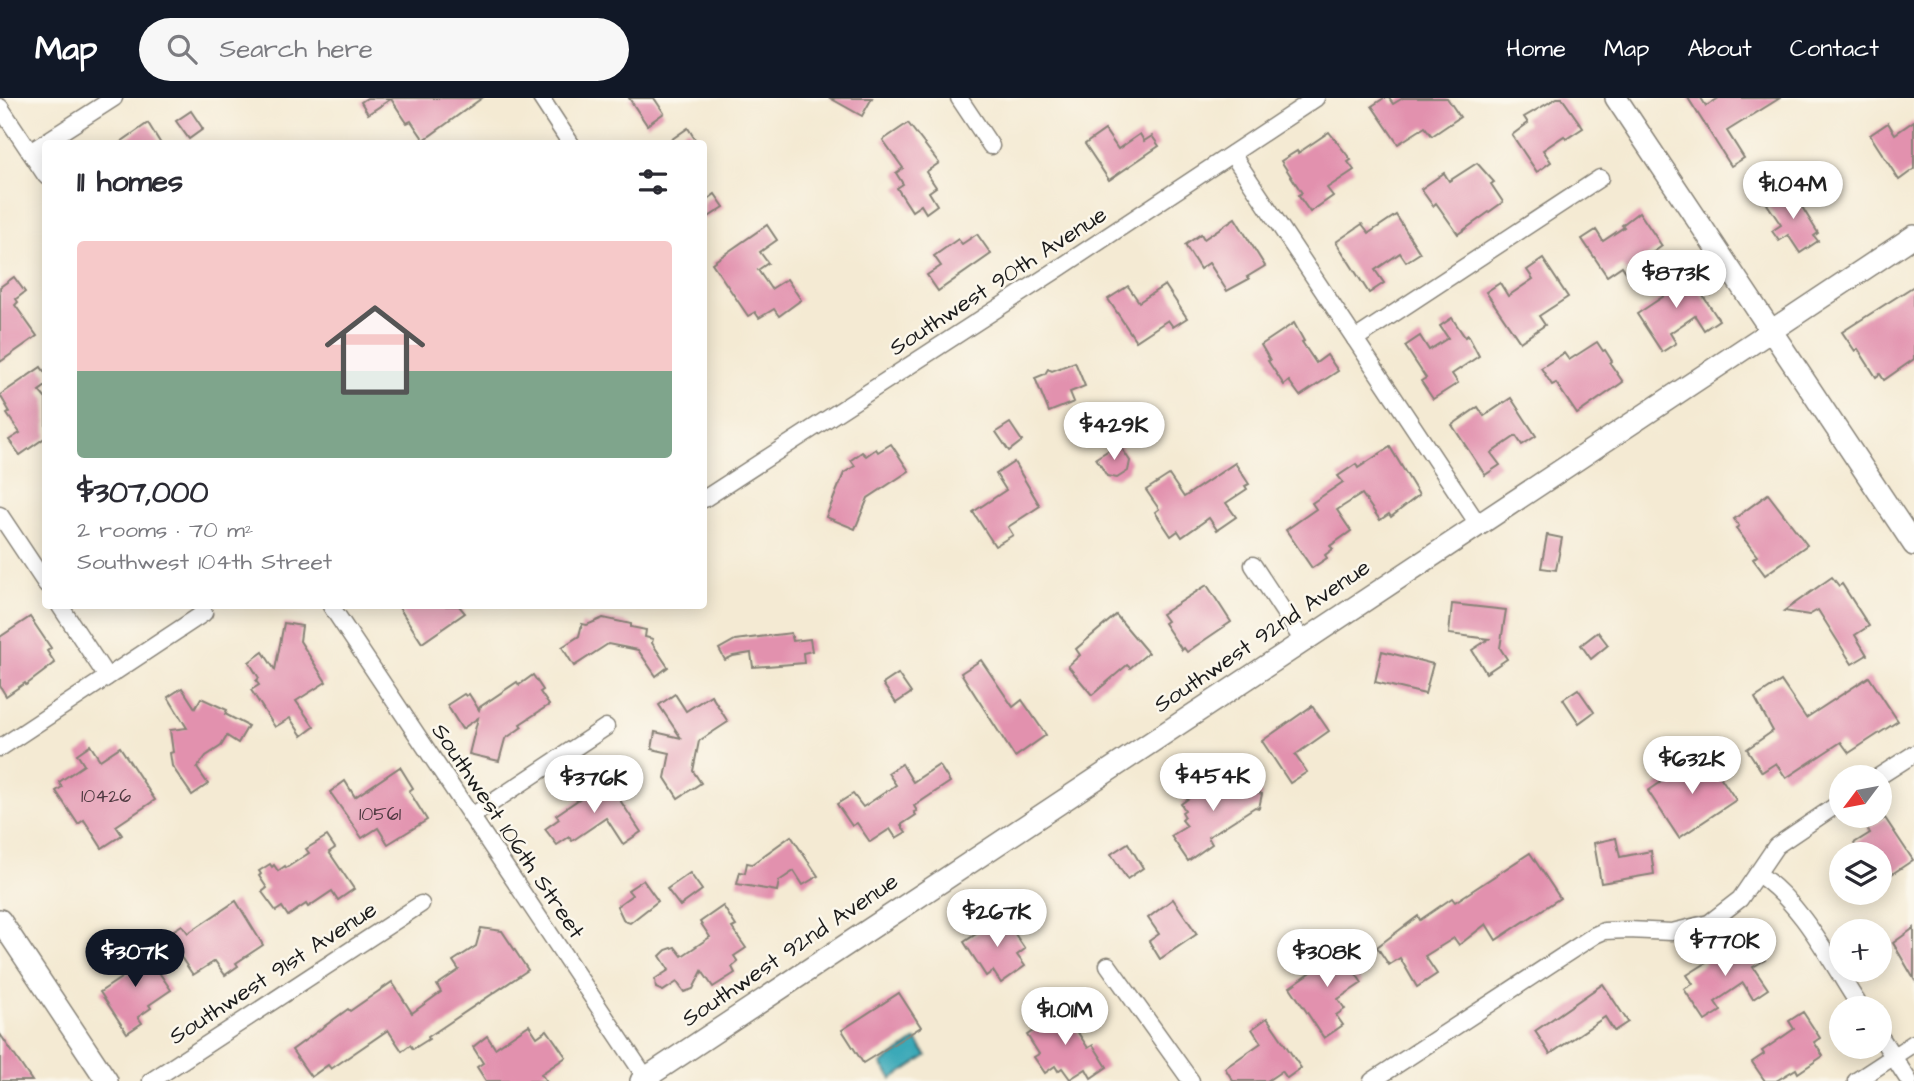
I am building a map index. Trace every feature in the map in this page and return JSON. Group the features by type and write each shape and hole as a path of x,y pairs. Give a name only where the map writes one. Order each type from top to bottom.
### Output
{"street":[{"path":"49,140 114,98"},
{"path":"541,98 568,140"},
{"path":"959,98 991,146"},
{"name":"Southwest 90th Avenue","path":"707,497 1316,98"},
{"path":"1623,100 1771,331 1914,545"},
{"path":"0,107 42,170"},
{"path":"30,152 42,144"},
{"path":"1232,154 1478,524"},
{"path":"1355,339 1600,178"},
{"name":"Southwest 92nd Avenue","path":"645,1080 1914,236"},
{"path":"0,515 42,578"},
{"path":"1253,565 1303,641"},
{"path":"62,609 107,677"},
{"name":"Southwest 106th Street","path":"333,609 645,1080"},
{"path":"0,748 204,613"},
{"path":"472,816 606,727"},
{"path":"1892,768 1914,754"},
{"path":"1372,1081 1595,934 1628,930 1672,932 1709,923 1740,899 1776,846 1829,810"},
{"path":"1758,874 1773,884 1792,905 1853,996"},
{"name":"Southwest 91st Avenue","path":"151,1081 421,904"},
{"path":"0,920 107,1081"},
{"path":"1108,965 1191,1081"},
{"path":"1856,1081 1914,1043"},
{"path":"1893,1057 1909,1081"}],"water":[{"path":"916,1040 927,1056 892,1079 881,1064"}],"building":[{"path":"367,98 482,98 424,140 411,121 407,123 391,99 368,114 361,102"},
{"path":"629,98 654,98 664,113 647,125"},
{"path":"830,98 872,98 862,116"},
{"path":"1384,98 1389,98 1393,104 1403,98 1447,98 1460,117 1432,136 1425,127 1398,144 1372,106"},
{"path":"1557,98 1562,98 1583,128 1566,139 1564,136 1543,150 1551,162 1537,172 1512,135 1528,123 1524,117"},
{"path":"1688,98 1701,98 1706,106 1719,98 1780,98 1727,131 1744,158 1731,166"},
{"path":"191,111 203,129 189,139 176,121"},
{"path":"1914,121 1914,169 1899,180 1870,135 1888,123 1895,134"},
{"path":"148,123 159,140 124,140"},
{"path":"908,123 939,163 926,172 936,187 929,192 937,205 926,213 921,205 912,211 897,188 903,184 896,173 903,168 883,140"},
{"path":"688,128 696,140 671,140"},
{"path":"1105,130 1118,149 1140,134 1144,141 1152,136 1159,146 1109,180 1085,144"},
{"path":"1329,132 1351,160 1348,162 1354,170 1327,188 1333,196 1310,212 1298,195 1302,193 1281,161"},
{"path":"1477,163 1494,182 1491,184 1503,202 1458,234 1436,203 1433,206 1421,189 1444,173 1449,181"},
{"path":"1791,189 1818,233 1814,236 1818,241 1800,253 1788,235 1779,241 1772,231 1781,225 1767,204"},
{"path":"715,194 724,207 707,218 707,200"},
{"path":"1639,212 1662,246 1626,272 1622,266 1607,276 1582,239 1596,230 1603,241 1624,227 1622,225"},
{"path":"1396,215 1420,253 1406,262 1400,253 1375,270 1384,283 1369,293 1336,242 1362,224 1369,233"},
{"path":"1235,218 1265,266 1227,291 1209,263 1200,269 1185,245 1201,234 1204,239"},
{"path":"767,225 777,240 760,252 768,263 758,270 771,289 787,279 801,300 779,316 774,309 759,318 755,312 748,316 712,263"},
{"path":"977,234 991,254 938,291 927,275 941,266 934,256 958,239 962,244"},
{"path":"1543,259 1568,297 1539,316 1545,325 1520,342 1486,292 1500,283 1508,296 1533,279 1527,270"},
{"path":"1685,269 1719,320 1704,330 1695,316 1670,333 1676,343 1662,352 1637,314 1664,296 1658,287"},
{"path":"14,277 25,292 16,299 18,302 15,305 37,336 0,362 0,287"},
{"path":"1165,285 1187,318 1173,327 1168,320 1136,341 1108,299 1128,286 1139,302"},
{"path":"1914,286 1914,359 1884,380 1880,374 1876,377 1858,349 1855,351 1842,332"},
{"path":"1452,318 1465,337 1468,335 1479,356 1452,374 1458,383 1433,399 1421,381 1426,378 1405,346 1420,336 1429,350 1448,338 1440,326"},
{"path":"1294,323 1304,341 1302,342 1316,363 1327,355 1338,371 1300,396 1289,381 1284,385 1261,345"},
{"path":"1597,342 1603,351 1605,350 1623,382 1577,414 1556,383 1552,385 1541,368 1564,353 1569,360"},
{"path":"1075,362 1085,386 1070,392 1074,402 1049,412 1035,378 1045,374 1048,369 1052,371"},
{"path":"42,368 42,389 39,391 42,394 42,440 20,455 9,440 20,433 7,414 10,412 0,395"},
{"path":"1511,398 1536,436 1522,445 1516,436 1491,453 1500,465 1485,475 1452,425 1478,407 1484,416"},
{"path":"1010,423 1022,441 1009,451 996,432"},
{"path":"891,444 909,471 868,498 855,529 826,517 844,473 855,466 851,460 862,452 866,456"},
{"path":"1119,444 1130,461 1128,471 1117,478 1107,476 1096,458"},
{"path":"1390,447 1419,495 1391,517 1389,514 1380,520 1362,494 1337,510 1351,531 1330,546 1333,549 1325,555 1327,558 1312,568 1286,530 1316,509 1312,503 1343,482 1338,476 1356,464 1358,468"},
{"path":"1014,462 1040,506 1008,527 1013,535 995,546 973,512 1006,490 996,474"},
{"path":"1235,463 1249,484 1245,486 1247,489 1226,503 1236,517 1217,530 1209,518 1182,537 1178,531 1171,536 1155,512 1159,509 1146,490 1169,475 1184,497"},
{"path":"1768,494 1807,545 1765,575 1753,559 1757,556 1736,528 1739,526 1734,519"},
{"path":"1547,535 1562,538 1556,570 1541,568"},
{"path":"1832,577 1839,586 1842,584 1869,626 1855,635 1867,655 1852,664 1818,610 1809,615 1784,611"},
{"path":"1207,585 1231,622 1187,652 1184,648 1182,650 1164,623 1167,621 1162,614"},
{"path":"1452,604 1506,610 1500,648 1507,659 1486,673 1472,650 1489,639 1449,634"},
{"path":"400,609 462,609 465,613 422,643"},
{"path":"1116,615 1148,653 1130,668 1127,665 1092,695 1068,666 1080,655 1076,649"},
{"path":"30,617 51,648 47,651 55,663 6,696 0,686 0,637"},
{"path":"603,618 646,630 645,637 653,639 652,643 668,667 656,676 638,650 608,644 574,666 562,647 579,636 582,624 587,625"},
{"path":"284,623 302,626 300,641 326,682 296,701 314,727 302,736 290,718 275,727 251,690 259,685 256,681 259,678 249,662 263,652 275,670"},
{"path":"1598,632 1608,645 1591,659 1581,645"},
{"path":"791,633 793,641 810,639 812,651 803,653 804,663 753,667 751,653 725,660 719,649 735,640"},
{"path":"1382,651 1433,664 1425,694 1375,682"},
{"path":"981,660 1013,707 1022,700 1046,735 1015,757 961,673"},
{"path":"898,674 911,693 896,703 883,684"},
{"path":"533,675 549,705 520,724 522,727 505,739 499,761 469,754 478,718 462,729 447,705 464,694 469,694 479,710 517,682 519,685"},
{"path":"1869,677 1898,721 1849,753 1841,742 1786,778 1776,763 1762,772 1747,749 1773,731 1755,698 1781,681 1806,718"},
{"path":"182,688 195,708 201,698 227,710 225,714 248,726 238,743 227,736 221,746 206,756 197,768 208,784 192,795 172,766 170,753 173,752 170,730 187,728 168,697"},
{"path":"1578,689 1594,712 1579,723 1563,699"},
{"path":"675,694 686,711 711,695 728,722 699,741 693,771 701,783 678,798 665,778 670,753 652,749 655,732 681,738 659,705"},
{"path":"1312,706 1329,731 1295,755 1307,772 1290,783 1262,741"},
{"path":"90,745 100,760 120,747 155,800 116,826 122,835 102,848 84,820 78,824 56,791 62,787 59,782 84,765 77,754"},
{"path":"1704,753 1736,800 1679,838 1648,791"},
{"path":"902,764 913,782 939,765 950,782 914,806 916,815 901,825 906,832 896,838 890,829 870,842 857,823 852,826 837,804 853,794 863,807 896,785 888,773"},
{"path":"400,767 413,788 409,791 427,820 388,844 378,828 362,838 330,792 345,781 355,797"},
{"path":"1225,771 1232,782 1262,794 1259,808 1255,807 1208,837 1212,844 1188,861 1171,836 1187,826 1182,820 1185,817 1182,812 1185,810 1181,804 1193,795 1192,793"},
{"path":"604,776 641,832 623,844 606,818 572,841 569,837 557,845 545,829 559,819 556,815 591,791 588,787"},
{"path":"1892,828 1913,860 1892,874 1892,842 1856,842 1870,833 1867,829"},
{"path":"327,836 335,848 329,852 354,889 338,900 332,891 288,916 282,907 276,911 262,892 267,888 259,876 259,871 270,864 278,871 285,866 286,868 309,853 306,849"},
{"path":"791,836 818,876 803,885 794,871 779,881 777,891 737,884 740,872 745,873 747,863 752,864"},
{"path":"1616,838 1620,857 1651,851 1654,874 1601,883 1594,843"},
{"path":"1128,843 1143,868 1127,879 1111,854"},
{"path":"1530,853 1560,898 1496,940 1486,924 1459,945 1454,938 1425,956 1437,974 1417,987 1400,958 1389,965 1377,947 1418,916 1420,920 1452,898 1455,902"},
{"path":"690,873 702,890 680,906 667,889"},
{"path":"643,880 658,901 630,923 624,921 617,906 632,895 628,890"},
{"path":"1173,899 1197,934 1160,959 1149,941 1159,934 1148,918"},
{"path":"236,901 263,945 236,963 238,966 225,975 215,961 193,975 166,935 182,925 188,933"},
{"path":"723,906 736,926 732,928 746,948 734,956 738,962 732,967 735,973 713,987 702,971 693,989 684,992 677,982 663,991 656,988 655,979 669,970 660,956 675,947 682,956 710,937 700,922"},
{"path":"1001,913 1025,949 1017,955 1025,966 1001,983 993,971 986,976 964,942"},
{"path":"481,928 502,931 528,970 413,1049 410,1045 402,1051 388,1030 331,1069 328,1065 311,1077 292,1050 348,1009 350,1011 392,982 412,1013 441,992 437,985 459,970 453,961 476,946"},
{"path":"1914,928 1914,979 1893,943"},
{"path":"1333,939 1362,983 1338,999 1345,1009 1336,1015 1343,1025 1324,1038 1290,987 1327,961 1318,948"},
{"path":"135,943 139,948 141,946 171,990 149,1005 151,1008 138,1017 142,1023 127,1033 100,992 133,970 121,952"},
{"path":"1754,944 1765,960 1753,967 1768,989 1753,999 1743,983 1715,1002 1721,1011 1705,1021 1684,989 1693,984 1687,975 1706,963 1703,959 1718,949 1719,951 1726,946 1730,953 1740,946 1743,951"},
{"path":"1603,984 1628,1022 1614,1031 1605,1017 1550,1054 1535,1031"},
{"path":"899,993 921,1027 863,1063 842,1030"},
{"path":"1072,1006 1084,1023 1075,1028 1088,1048 1093,1045 1107,1067 1091,1078 1086,1069 1070,1079 1062,1068 1058,1071 1055,1066 1045,1073 1034,1057 1039,1054 1027,1035"},
{"path":"1803,1012 1820,1038 1814,1042 1823,1056 1798,1073 1796,1069 1776,1081 1765,1081 1752,1062 1764,1054 1762,1051 1794,1029 1789,1021"},
{"path":"1267,1018 1301,1068 1287,1078 1282,1071 1267,1081 1233,1081 1225,1068 1261,1043 1252,1029"},
{"path":"529,1025 537,1037 547,1030 566,1057 541,1074 546,1081 486,1081 477,1067 483,1063 473,1047 487,1036 495,1048"},
{"path":"0,1034 32,1081 0,1081"}]}
